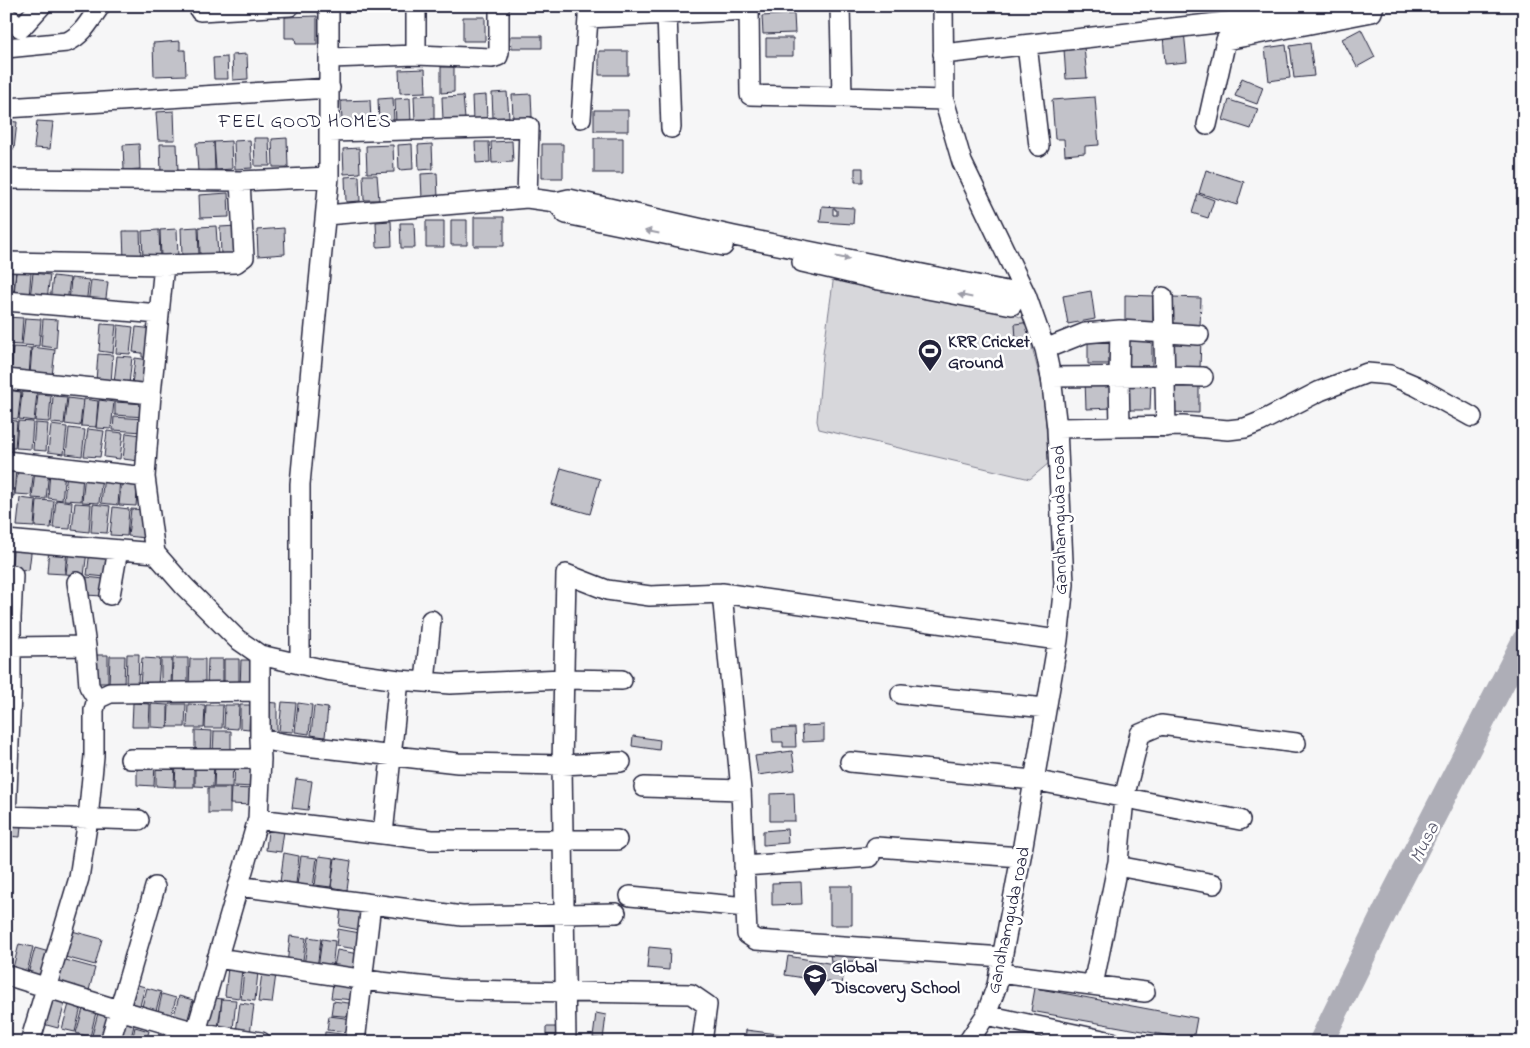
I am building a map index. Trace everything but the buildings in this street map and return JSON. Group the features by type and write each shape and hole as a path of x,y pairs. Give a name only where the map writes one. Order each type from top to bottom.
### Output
{"street":[{"path":"6,16 21,28 41,6"},
{"path":"6,48 67,42 74,39 80,34 100,6"},
{"path":"200,11 290,6"},
{"path":"300,664 300,484 329,178 330,58 329,12 327,6"},
{"path":"416,6 416,55"},
{"path":"330,58 416,55 492,58 498,56 499,52 499,6"},
{"path":"840,6 842,97"},
{"name":"Gandhamguda road","path":"943,6 944,100 962,162 1028,301 1045,349 1051,377 1057,428 1064,584 1058,640 1001,965 986,1015 968,1042"},
{"path":"1226,31 1316,6"},
{"path":"943,54 1026,45 1226,31 1372,12 1374,6"},
{"path":"581,118 588,12 667,14 749,8 750,95 944,100"},
{"path":"667,14 671,128"},
{"path":"1207,125 1226,31"},
{"path":"1026,45 1039,146"},
{"path":"6,108 330,88"},
{"path":"329,132 529,127 527,198"},
{"path":"6,179 240,181 329,178"},
{"path":"6,262 164,265 236,262 244,257 240,181"},
{"path":"326,215 527,198 556,202 569,199 685,231 1028,301"},
{"path":"164,265 145,477 155,553 221,625 260,655 326,670 399,680 450,684 622,680"},
{"path":"1163,296 1166,427"},
{"path":"6,301 159,314"},
{"path":"1120,330 1120,426"},
{"path":"1045,349 1085,332 1120,330 1199,335"},
{"path":"1057,428 1183,426 1228,430 1245,428 1320,391 1367,373 1390,375 1416,386 1472,417"},
{"path":"1051,377 1204,377"},
{"path":"6,379 151,394"},
{"path":"6,461 145,477"},
{"path":"6,540 155,553"},
{"path":"110,595 118,550"},
{"path":"566,1042 562,765 566,574 607,590 650,596 722,593 1058,640"},
{"path":"13,575 9,618 11,647 6,817 139,820"},
{"path":"30,1042 80,878 88,818 94,756 94,710 97,699 89,686 78,582"},
{"path":"722,593 741,790 747,934 756,940 1001,965 1093,985 1145,992"},
{"path":"425,682 431,620"},
{"path":"11,647 86,646"},
{"path":"194,1037 258,819 261,758 260,655"},
{"path":"383,834 399,680"},
{"path":"97,699 110,693 259,691"},
{"path":"901,694 1046,708"},
{"path":"1093,985 1117,866 1124,798 1140,734 1161,725 1296,743"},
{"path":"260,739 286,744 458,762 562,765 621,762"},
{"path":"130,759 261,758"},
{"path":"850,762 1034,780 1240,820"},
{"path":"644,787 741,790"},
{"path":"258,819 432,840 618,840"},
{"path":"744,866 873,852 1021,856"},
{"path":"1117,866 1214,884"},
{"path":"238,886 462,916 616,913"},
{"path":"110,1042 155,887"},
{"path":"630,896 746,907"},
{"path":"355,1042 371,904"},
{"path":"217,958 363,980 459,990 691,994 707,1005 702,1042"},
{"path":"6,975 119,1010 194,1037 261,1042"},
{"path":"986,1015 1112,1042"}],"shaded area":[{"name":"KRR Cricket Ground","path":"834,275 993,306 1025,319 1043,390 1049,463 1030,479 819,429 817,421 823,354"}],"waterway":[{"name":"Musa","path":"1321,1042 1394,893 1524,641"}],"place":[{"name":"KRR Cricket Ground","path":"930,372"},
{"name":"Global Discovery School","path":"815,997"}],"district":[{"name":"FEEL GOOD HOMES","path":"305,120"}]}
